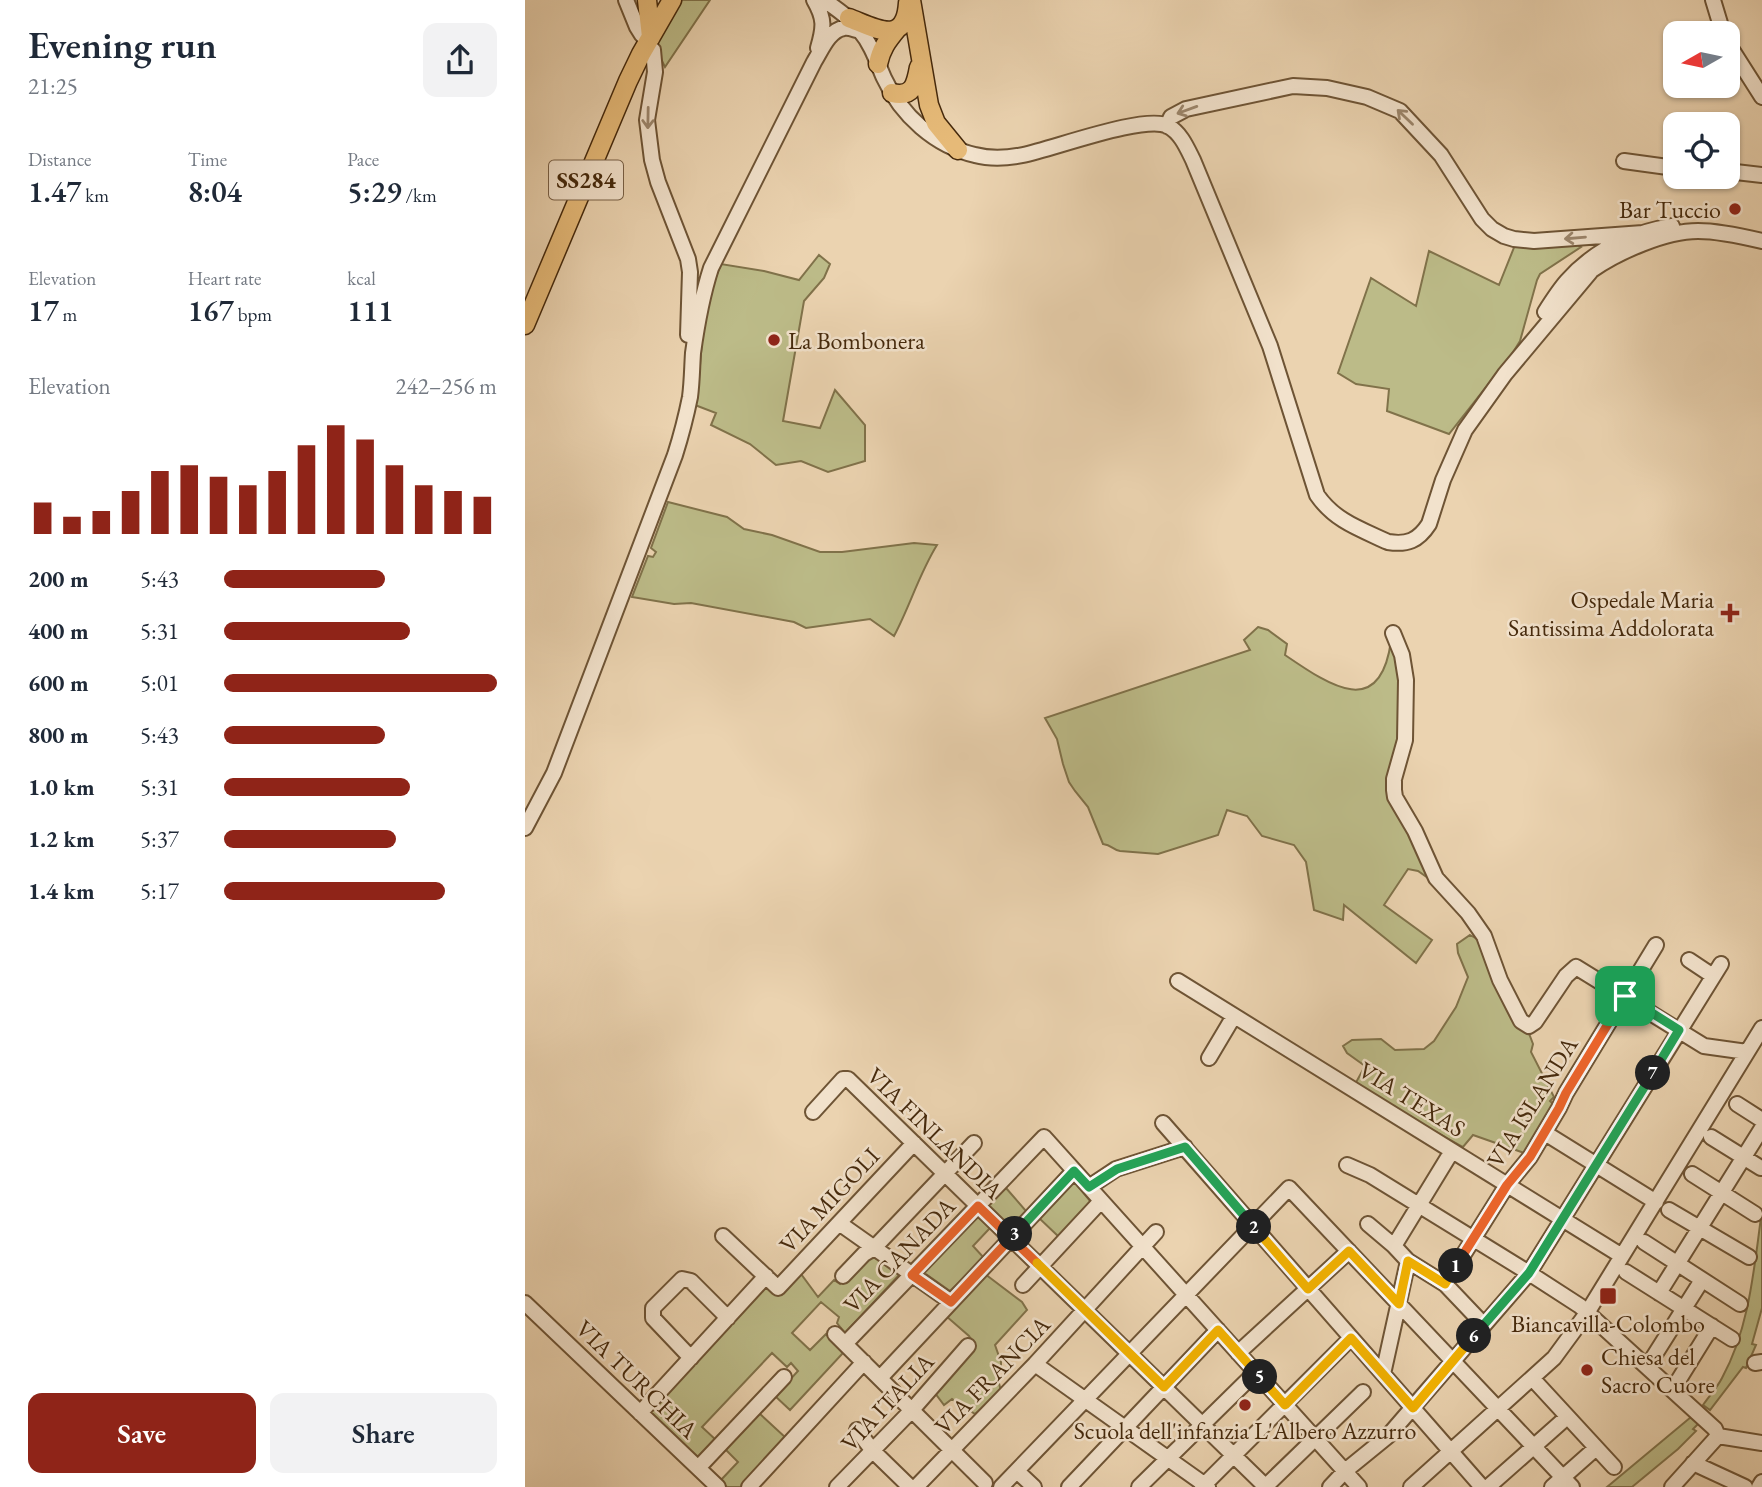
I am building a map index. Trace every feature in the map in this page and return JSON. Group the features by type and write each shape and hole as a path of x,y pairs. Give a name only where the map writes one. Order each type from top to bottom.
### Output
{"main road":[{"path":"647,0 649,41"},
{"name":"SS284","path":"525,325 641,54 672,0"},
{"path":"878,64 886,42 904,23 909,0"},
{"path":"909,0 929,105 936,123 958,150"},
{"path":"849,19 889,32 897,29"},
{"path":"892,93 904,94 911,90 916,82 920,59"}],"street":[{"path":"626,0 637,27 649,41 655,72 647,109 647,128 655,171 688,259 688,340 693,354"},
{"path":"814,0 826,34"},
{"path":"824,0 849,19 868,41 892,93 908,114 921,128 958,150 977,156 1024,155 1143,123 1167,126 1183,140 1270,346 1317,495 1335,515 1388,542 1408,543 1423,533 1429,524 1443,480 1465,430 1505,374 1592,270 1605,261 1652,241 1679,233 1718,233 1762,241"},
{"path":"1713,0 1719,21"},
{"path":"826,34 846,27 849,19"},
{"path":"525,828 554,773 664,485 685,421 703,293 711,268 814,62 826,34 827,20 849,19"},
{"path":"1740,62 1762,97"},
{"path":"1167,126 1171,117 1186,109 1293,86 1327,88 1367,97 1400,111 1441,155 1482,219 1504,236 1534,241 1643,233 1697,224 1762,234"},
{"path":"1624,161 1663,166"},
{"path":"1740,172 1762,175"},
{"path":"1505,374 1567,281 1600,251 1643,233"},
{"path":"1393,633 1402,655 1406,680 1405,740 1394,779 1399,806 1415,831 1436,878 1468,913 1484,936 1500,980 1521,1021 1529,1026 1535,1022 1566,976 1576,967 1704,1046 1747,1052"},
{"name":"VIA ISLANDA","path":"1445,1284 1507,1185 1545,1133 1566,1093 1656,945"},
{"path":"1330,1487 1345,1471 1388,1436 1529,1273 1717,970 1689,960"},
{"name":"VIA TEXAS","path":"1178,981 1622,1256"},
{"path":"1209,1058 1234,1016"},
{"path":"1416,1485 1553,1358 1587,1313 1762,1028"},
{"name":"VIA FINLANDIA","path":"813,1112 843,1079 848,1079 1266,1487"},
{"path":"1737,1104 1762,1120"},
{"path":"1163,1123 1482,1487"},
{"path":"1659,1293 1762,1128"},
{"path":"1545,1133 1656,1202"},
{"name":"VIA CANADA","path":"864,1363 840,1339 912,1275 1044,1137 1074,1171"},
{"path":"1711,1137 1761,1168"},
{"name":"VIA MIGOLI","path":"766,1276 778,1288 913,1143"},
{"path":"843,1276 864,1254 874,1248 974,1143"},
{"path":"1089,1187 1117,1169 1185,1147"},
{"path":"1394,1246 1453,1151"},
{"path":"1347,1165 1370,1175 1580,1306 1715,1429 1718,1436"},
{"path":"880,1378 1074,1171 1359,1487"},
{"path":"1692,1174 1755,1214"},
{"path":"1000,1487 1289,1188 1534,1446 1563,1484 1596,1448"},
{"path":"1023,1285 1101,1201"},
{"path":"1669,1210 1749,1257"},
{"path":"839,1223 951,1302"},
{"path":"1368,1224 1408,1261 1445,1284 1484,1325"},
{"name":"VIA FRANCIA","path":"916,1487 1035,1364 1156,1232"},
{"path":"640,1413 766,1276 723,1236"},
{"path":"1644,1242 1740,1304"},
{"path":"1238,1353 1349,1251"},
{"path":"1383,1374 1408,1261"},
{"path":"1626,1272 1732,1339"},
{"path":"691,1357 653,1318 653,1308 682,1279 691,1282 728,1318"},
{"path":"1647,1367 1702,1280"},
{"name":"VIA TURCHIA","path":"525,1303 718,1487"},
{"path":"1673,1390 1712,1326"},
{"path":"1069,1487 1218,1330"},
{"path":"1035,1364 1205,1486 1351,1338"},
{"name":"VIA ITALIA","path":"838,1487 912,1410 968,1346"},
{"path":"749,1487 864,1363 985,1486"},
{"path":"1139,1487 1256,1372"},
{"path":"698,1468 784,1377"},
{"path":"1532,1378 1614,1467"},
{"path":"1266,1487 1363,1392"},
{"path":"1488,1487 1567,1416"},
{"path":"857,1430 873,1451 910,1487"},
{"path":"1718,1436 1762,1443"},
{"path":"1672,1487 1718,1436"},
{"path":"1693,1463 1745,1487"},
{"path":"1017,1471 1034,1487"},
{"path":"1759,1487 1762,1482"}],"shaded area":[{"path":"682,0 710,0 665,67 655,47"},
{"path":"1576,244 1581,247 1540,274 1520,341 1449,434 1387,411 1389,389 1356,384 1338,373 1371,278 1416,306 1429,251 1499,285 1515,245 1540,248"},
{"path":"819,255 830,264 824,278 804,301 783,421 820,428 835,390 865,425 865,461 828,472 801,461 776,465 750,444 711,425 716,413 695,405 705,317 721,264 799,280"},
{"path":"668,502 727,517 744,529 772,535 820,552 914,543 937,545 894,636 870,619 806,628 794,622 691,603 674,604 632,597 648,556 653,557 656,552 651,548"},
{"path":"1258,627 1268,630 1287,644 1285,655 1319,677 1350,689 1364,688 1376,681 1385,666 1391,641 1399,654 1401,734 1389,776 1445,890 1418,871 1408,869 1384,905 1432,940 1416,963 1344,905 1343,920 1314,910 1306,862 1294,845 1262,836 1247,816 1227,810 1218,835 1158,854 1120,851 1103,844 1088,807 1069,782 1057,739 1045,718 1250,650 1244,640"},
{"path":"1470,935 1479,940 1513,1021 1528,1031 1533,1044 1531,1052 1554,1097 1550,1101 1555,1106 1527,1154 1473,1135 1463,1147 1354,1086 1365,1066 1347,1053 1343,1046 1352,1040 1381,1039 1395,1050 1424,1049 1434,1041 1456,1007 1468,977 1457,944"},
{"path":"1073,1180 1091,1202 1059,1237 1039,1218"},
{"path":"1006,1188 1026,1211 1010,1229 988,1206"},
{"path":"1762,1210 1762,1308 1752,1344 1756,1345 1746,1368 1743,1367 1710,1410 1703,1405 1720,1382 1745,1317"},
{"path":"977,1216 990,1228 973,1246 984,1258 950,1291 923,1272"},
{"path":"875,1255 900,1274 845,1333 837,1323 839,1317 821,1302 792,1333 810,1350 826,1334 843,1353 790,1410 775,1396 798,1371 791,1363 787,1367 772,1353 702,1427 716,1440 697,1460 647,1412 761,1287 767,1286 777,1295 801,1274 818,1297 834,1280 840,1284 866,1256"},
{"path":"985,1274 1022,1302 1027,1310 995,1345 1001,1362 1001,1371 996,1372 1001,1391 975,1414 952,1399 944,1405 935,1393 975,1346 969,1336 946,1316"},
{"path":"759,1413 786,1438 741,1487 727,1487 720,1481 738,1462 725,1449"},
{"path":"1691,1417 1699,1423 1693,1429 1696,1431 1678,1449 1632,1487 1607,1487"}],"place":[{"name":"Bar Tuccio","path":"1735,209"},
{"name":"La Bombonera","path":"774,340"},
{"name":"Ospedale Maria Santissima Addolorata","path":"1730,613"},
{"name":"Biancavilla-Colombo","path":"1608,1296"},
{"name":"Chiesa del Sacro Cuore","path":"1587,1370"},
{"name":"Scuola dell'infanzia L'Albero Azzurro","path":"1245,1405"}],"route":[{"path":"1625,996 1530,1157 1507,1185 1445,1284 1408,1261 1399,1304 1349,1251 1308,1289 1185,1147 1117,1169 1089,1187 1074,1171 1011,1238 951,1302 912,1275 978,1206 1011,1238 1040,1267 1164,1387 1218,1330 1285,1405 1351,1338 1413,1408 1529,1273 1679,1030 1625,996"}]}
